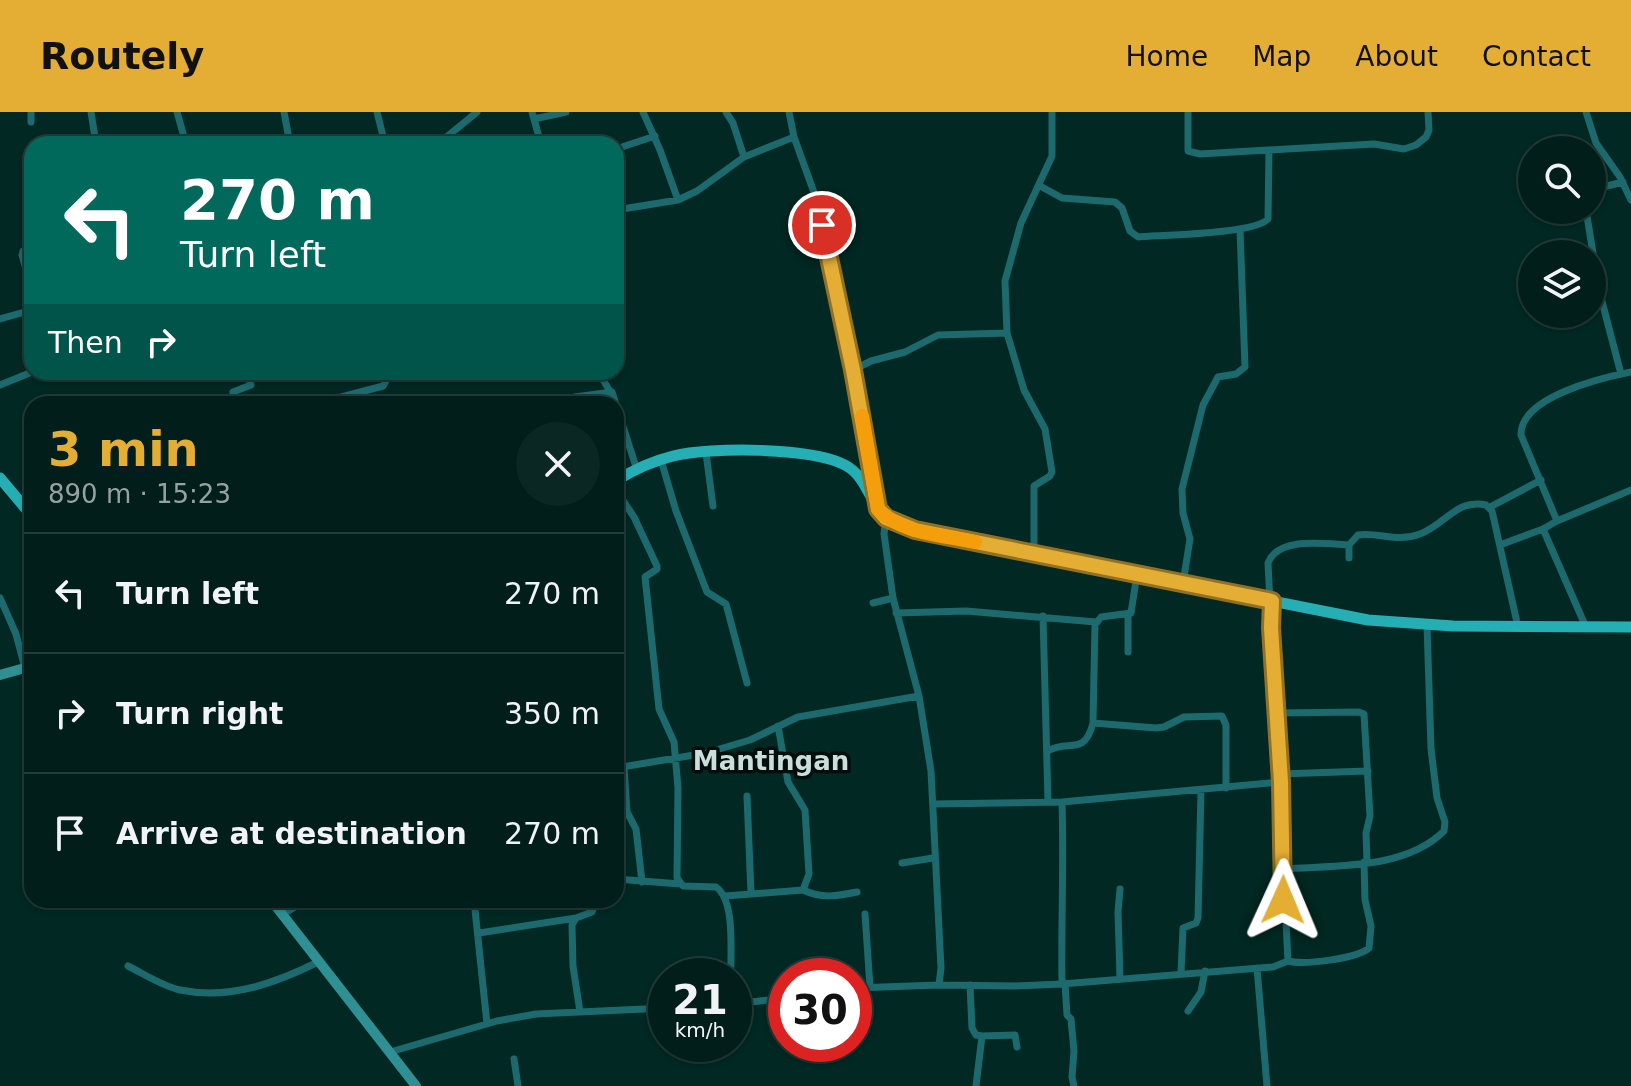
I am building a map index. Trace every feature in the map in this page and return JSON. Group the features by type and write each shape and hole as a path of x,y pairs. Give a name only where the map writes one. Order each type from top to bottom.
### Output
{"main road":[{"path":"624,477 675,456 772,452 822,456 854,472 882,514 907,528 1355,618 1427,625 1631,627"},
{"path":"0,478 24,506"},
{"path":"0,675 24,668"},
{"path":"278,908 416,1086"}],"street":[{"path":"31,112 31,122"},
{"path":"91,112 95,136"},
{"path":"177,112 184,136"},
{"path":"284,112 288,136"},
{"path":"377,112 383,136"},
{"path":"448,136 477,112"},
{"path":"539,136 533,115 566,112"},
{"path":"643,112 678,200"},
{"path":"726,112 733,123 744,157"},
{"path":"789,112 794,137 816,198 882,514 896,613 919,696 933,804 933,858 941,968 939,985"},
{"path":"1034,553 1034,486 1050,476 1050,461 1045,429 1024,390 1007,333 1005,281 1021,223 1052,156 1052,112"},
{"path":"1188,112 1188,149 1191,153 1374,144 1404,149 1426,137 1429,130 1428,112"},
{"path":"1586,112 1596,143 1623,182 1631,200"},
{"path":"624,146 655,136"},
{"path":"624,209 678,200 697,191 744,157 794,137"},
{"path":"1040,186 1062,198 1115,202 1122,208 1130,231 1138,237 1240,229 1263,225 1268,219 1269,150"},
{"path":"1606,186 1623,182"},
{"path":"1588,224 1599,290 1621,374"},
{"path":"1183,583 1190,539 1183,513 1182,489 1203,405 1218,377 1236,374 1245,367 1240,229"},
{"path":"0,319 24,312"},
{"path":"853,370 871,361 905,352 938,335 1007,333"},
{"path":"1557,521 1521,429 1527,417 1554,397 1580,385 1631,372"},
{"path":"0,385 24,375"},
{"path":"233,396 233,392 251,385 249,380"},
{"path":"345,396 383,386 386,380"},
{"path":"603,380 613,396"},
{"path":"579,396 610,391"},
{"path":"624,428 637,470"},
{"path":"706,453 713,506"},
{"path":"661,460 676,511 707,592 726,604 747,683"},
{"path":"1349,558 1349,545 1361,534 1399,539 1419,534 1465,504 1490,507 1541,480"},
{"path":"1500,545 1631,490"},
{"path":"624,501 657,563 657,569 645,577 659,709 670,729 676,759 677,878 680,884"},
{"path":"1490,507 1518,627"},
{"path":"1543,529 1585,625"},
{"path":"1288,961 1268,563 1274,552 1290,546 1349,545"},
{"path":"1128,652 1128,615 1132,611 1137,574"},
{"path":"0,598 24,656"},
{"path":"873,603 893,598"},
{"path":"896,613 953,611 1096,622 1106,616 1128,615"},
{"path":"1043,616 1048,802"},
{"path":"1048,751 1081,745 1088,739 1093,723 1096,622"},
{"path":"1284,869 1397,857 1415,850 1441,834 1445,828 1437,798 1431,749 1427,625"},
{"path":"624,767 676,759 750,740 798,717 919,696"},
{"path":"872,987 1064,984 1280,966 1288,961 1350,957 1369,948 1371,926 1365,900 1366,833 1370,816 1366,717 1362,712 1276,713"},
{"path":"1093,723 1156,728 1184,717 1222,716 1226,725 1226,788"},
{"path":"778,726 788,782 805,810 809,874 803,890"},
{"path":"933,804 1062,802 1201,791 1280,778 1368,771"},
{"path":"1181,973 1183,928 1196,923 1198,918 1201,791"},
{"path":"624,793 627,812 636,829 642,882"},
{"path":"747,796 751,893"},
{"path":"1062,802 1064,882 1060,903 1064,984 1074,1051 1074,1086"},
{"path":"902,863 933,858"},
{"path":"624,880 716,887 725,896 729,910 730,958"},
{"path":"1120,889 1120,978"},
{"path":"725,896 803,890 815,896 828,897 857,892"},
{"path":"283,914 293,908"},
{"path":"475,908 487,1024"},
{"path":"479,933 576,918 592,912 594,908"},
{"path":"865,914 868,958"},
{"path":"576,918 572,925 572,953 580,1012"},
{"path":"128,966 180,990 213,992 259,987 284,979 320,961"},
{"path":"1257,968 1267,1086"},
{"path":"1188,1011 1201,992 1205,971"},
{"path":"970,985 972,1028 976,1035 1015,1035 1017,1047"},
{"path":"390,1052 487,1024 536,1014 648,1009"},
{"path":"976,1086 982,1036"},
{"path":"514,1059 518,1086"}],"slow traffic":[{"path":"862,416 878,509 886,518 907,528 975,542"}],"district":[{"name":"Mantingan","path":"771,761"}],"route":[{"path":"822,225 866,435 878,509 886,518 915,530 1272,601 1283,900"}]}
